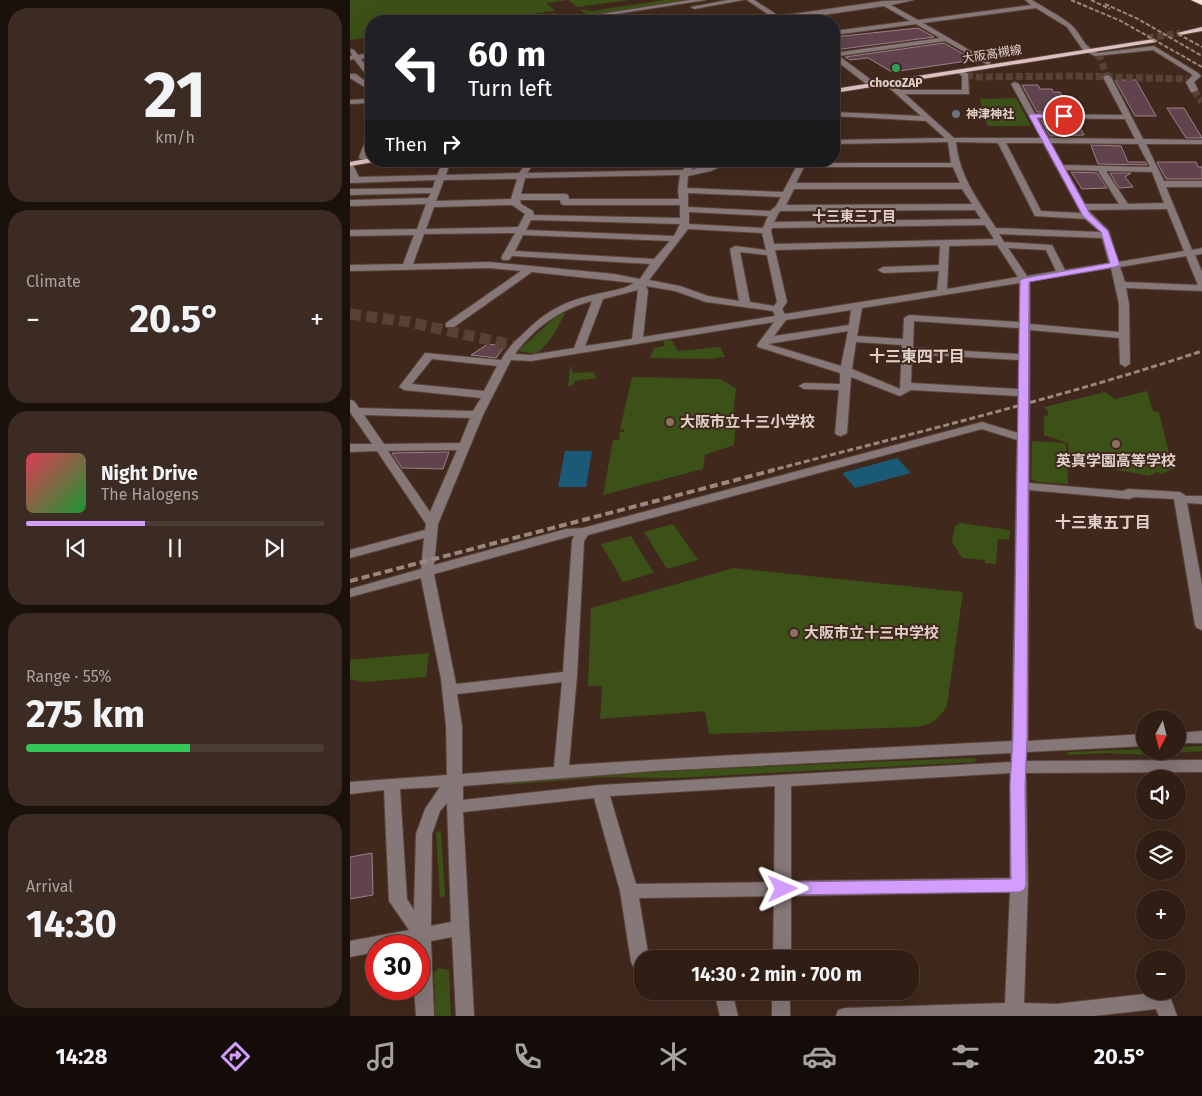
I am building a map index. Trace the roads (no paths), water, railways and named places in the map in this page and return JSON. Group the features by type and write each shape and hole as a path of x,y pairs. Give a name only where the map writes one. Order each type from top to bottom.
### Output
{"highway":[{"path":"1195,0 1202,2"}],"main road":[{"path":"1202,29 1183,34 1202,34"},
{"name":"大阪高槻線","path":"840,90 963,73 1151,39"},
{"name":"大阪高槻線","path":"840,85 1086,50"},
{"path":"350,159 365,158"},
{"path":"350,165 365,159"}],"street":[{"path":"611,15 703,0"},
{"path":"639,15 740,0"},
{"path":"750,0 772,15"},
{"path":"808,15 882,2 911,0"},
{"path":"1028,0 1069,26 1086,50 1097,56 1154,48 1196,74 1195,80 1190,82 1194,90"},
{"path":"882,2 988,63"},
{"path":"840,32 1037,6"},
{"path":"840,55 945,39"},
{"path":"365,52 353,57 365,70"},
{"path":"840,60 868,81 888,83 952,140 952,154 964,186 1001,243 1012,266 1025,280 1020,747 1018,767 1019,885 1014,1013"},
{"path":"351,76 365,73"},
{"path":"897,92 966,92 963,73"},
{"path":"351,76 365,85"},
{"path":"1107,77 1155,170 1202,284"},
{"path":"1015,84 1084,212 1104,231 1106,236 1121,285 1124,304 1125,364"},
{"path":"350,102 365,101"},
{"path":"840,114 929,119"},
{"path":"1032,116 1128,117"},
{"path":"840,142 952,140 1202,142"},
{"path":"1001,141 1038,214 1084,212 1124,206 1171,206"},
{"path":"840,163 956,165"},
{"path":"350,165 353,180 350,190 436,190"},
{"path":"407,266 444,167"},
{"path":"500,267 530,213 517,206 516,200 522,175 528,167"},
{"path":"465,1016 459,928 454,726 427,574 431,528 478,415 506,360 520,341 555,311 573,303 624,291 642,283 656,262 677,239 685,224 685,205 682,190 685,173 690,167"},
{"path":"353,180 685,173 713,167"},
{"path":"800,167 767,228 782,302 780,314 762,345 846,372 900,393 905,390 910,318 1124,335"},
{"path":"1060,167 1155,170"},
{"path":"1100,168 1124,206"},
{"path":"1161,184 1202,184"},
{"path":"791,186 964,186"},
{"path":"682,190 786,195"},
{"path":"350,203 516,200 565,197 564,202 685,205 777,211 978,207"},
{"path":"527,217 767,228 988,222"},
{"path":"350,233 520,231 677,239"},
{"path":"993,231 1106,236"},
{"path":"745,304 735,249 770,250 1001,243 1049,247 1062,274"},
{"path":"942,292 945,244"},
{"path":"487,395 404,387 429,355 506,360 531,358 637,342 780,314 856,306 1202,251"},
{"path":"509,253 656,262"},
{"path":"350,268 446,265 500,267 614,277 677,288 706,299 745,304 780,314"},
{"path":"883,270 944,268"},
{"path":"450,324 530,270"},
{"path":"637,342 643,291 642,283"},
{"path":"1121,285 1202,288"},
{"path":"578,351 599,296"},
{"path":"840,433 846,372 856,306"},
{"path":"765,341 853,327"},
{"path":"851,339 908,347 1024,358"},
{"path":"804,386 845,387"},
{"path":"905,386 1023,393"},
{"path":"353,407 478,415"},
{"path":"353,407 431,528"},
{"path":"350,593 427,574 571,532 583,532 982,425 1022,438"},
{"path":"350,448 465,446"},
{"path":"1022,486 1180,496 1181,499 1202,500"},
{"path":"1181,499 1202,625"},
{"path":"350,554 431,528"},
{"path":"561,771 570,676 578,541 583,532"},
{"path":"449,690 570,676"},
{"path":"1186,738 1202,737"},
{"path":"350,788 561,771 783,757 1136,741"},
{"path":"455,807 600,791 1018,767 1202,766"},
{"path":"782,950 783,780"},
{"path":"422,935 424,834 433,809 454,781"},
{"path":"392,784 398,901 422,935"},
{"path":"600,791 629,891 638,950"},
{"path":"629,891 1019,885"},
{"path":"422,935 459,928"},
{"path":"350,949 365,946"},
{"path":"424,1000 425,1016"},
{"path":"725,1000 729,1016"},
{"path":"781,1000 781,1016"},
{"path":"845,1016 1056,1012 1162,1000 1168,1016"}],"water":[{"path":"565,451 592,451 586,487 558,487"},
{"path":"897,458 911,473 855,488 842,473"}],"tunnel":[{"path":"1147,38 1180,33"},
{"path":"1097,55 1100,57 1107,77"},
{"path":"966,75 976,77 1107,77"},
{"path":"1107,77 1187,79"},
{"path":"1194,90 1202,102"},
{"path":"350,314 409,322 516,346"}],"railway":[{"path":"1071,0 1121,21 1202,67"},
{"path":"1091,0 1110,9"},
{"path":"1105,4 1138,19 1202,56"},
{"path":"1178,34 1202,47"},
{"path":"769,471 1041,400 1202,351"},
{"path":"350,581 774,470"}],"place":[{"name":"chocoZAP","path":"896,68"},
{"name":"神津神社","path":"956,114"},
{"name":"大阪市立十三小学校","path":"670,422"},
{"name":"英真学園高等学校","path":"1116,444"},
{"name":"大阪市立十三中学校","path":"794,633"}],"district":[{"name":"十三東三丁目","path":"854,216"},
{"name":"十三東四丁目","path":"917,356"},
{"name":"十三東五丁目","path":"1103,522"}]}
